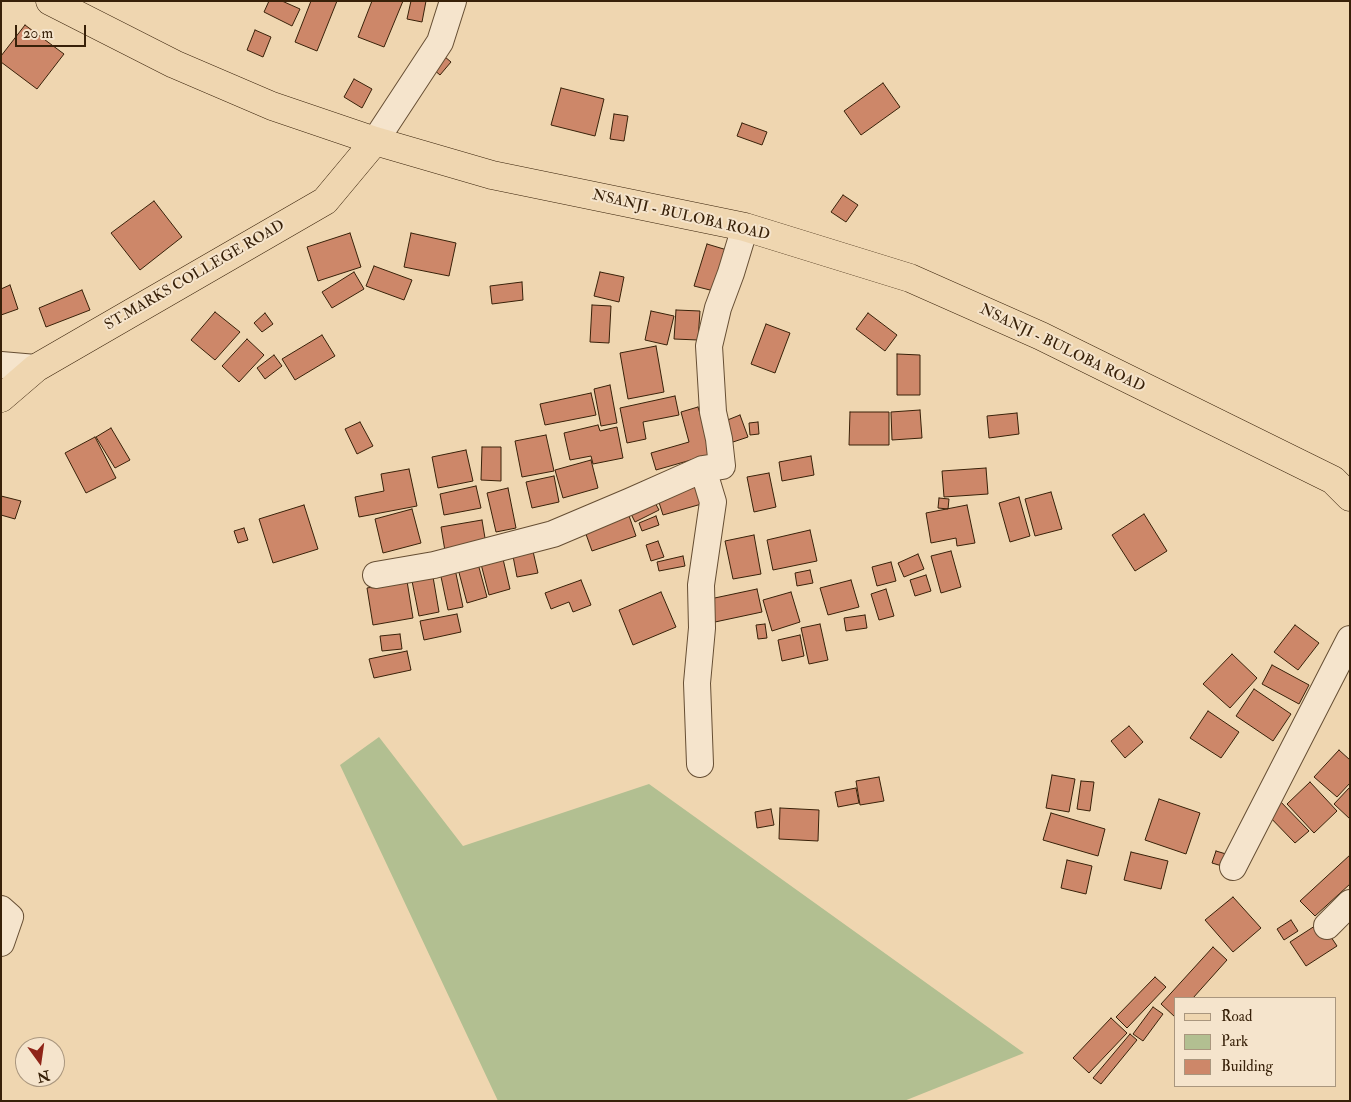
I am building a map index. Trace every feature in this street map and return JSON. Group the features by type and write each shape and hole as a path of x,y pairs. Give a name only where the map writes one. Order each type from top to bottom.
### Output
{"main road":[{"name":"NSANJI - BULOBA ROAD","path":"50,1 174,64 272,106 376,141 492,175 745,227 910,278 1041,336 1333,480 1350,497"},
{"name":"ST.MARKS COLLEGE ROAD","path":"1,398 36,368 325,200 376,141"}],"street":[{"path":"376,141 440,42 453,1"},
{"path":"376,575 434,566 553,534 632,502 703,469 722,466 713,412 708,346 718,308 745,227"},
{"path":"1,365 36,368"},
{"path":"700,764 697,683 702,628 701,585 713,502 703,469"},
{"path":"1234,867 1350,639"},
{"path":"1327,926 1350,903"},
{"path":"1,909 10,917 1,943"}],"green space":[{"path":"379,737 463,846 649,784 1024,1053 904,1101 498,1101 340,765"}],"building":[{"path":"269,1 282,1 300,9 292,26 264,12"},
{"path":"311,1 337,1 317,51 295,42"},
{"path":"372,1 403,1 384,47 358,37"},
{"path":"411,1 426,1 422,22 407,19"},
{"path":"25,25 64,54 37,89 1,62 1,56"},
{"path":"255,30 271,37 263,57 247,50"},
{"path":"438,51 451,62 440,75 427,64"},
{"path":"354,79 372,89 362,108 344,97"},
{"path":"883,83 900,107 861,135 844,111"},
{"path":"561,88 604,99 595,136 551,125"},
{"path":"614,114 628,116 624,141 610,139"},
{"path":"742,123 767,132 762,145 737,136"},
{"path":"843,195 858,205 846,222 831,212"},
{"path":"154,201 182,237 140,270 111,233"},
{"path":"350,233 361,267 318,281 307,247"},
{"path":"411,233 456,243 449,276 404,267"},
{"path":"707,244 727,250 714,291 694,286"},
{"path":"374,266 412,280 404,300 366,286"},
{"path":"354,272 364,289 332,308 322,292"},
{"path":"600,272 624,277 619,302 594,296"},
{"path":"522,282 523,300 492,304 490,286"},
{"path":"10,285 18,309 1,315 1,289"},
{"path":"82,290 90,310 46,327 39,308"},
{"path":"592,305 611,306 609,343 590,342"},
{"path":"676,310 700,311 698,340 674,339"},
{"path":"651,311 674,316 667,345 645,340"},
{"path":"215,312 240,332 215,360 191,340"},
{"path":"265,313 273,324 262,332 254,323"},
{"path":"868,313 897,335 885,351 856,329"},
{"path":"766,324 790,333 775,373 751,364"},
{"path":"322,335 335,356 295,380 282,359"},
{"path":"247,339 264,355 239,382 222,366"},
{"path":"656,346 664,392 628,399 620,353"},
{"path":"897,354 920,355 920,395 897,395"},
{"path":"274,355 282,366 265,379 257,368"},
{"path":"610,385 617,423 601,426 594,389"},
{"path":"591,393 596,415 545,425 540,404"},
{"path":"675,396 679,415 643,422 646,439 627,443 620,408"},
{"path":"698,407 712,454 656,470 651,453 689,442 681,412"},
{"path":"920,410 922,438 892,440 891,412"},
{"path":"850,412 889,412 889,445 849,445"},
{"path":"1017,413 1019,434 989,438 987,416"},
{"path":"740,415 748,437 733,442 725,421"},
{"path":"360,422 373,446 357,454 345,429"},
{"path":"758,422 759,434 750,435 749,423"},
{"path":"598,425 600,431 617,427 623,458 593,464 591,456 570,460 564,433"},
{"path":"111,428 130,460 115,468 96,437"},
{"path":"546,435 554,471 522,477 515,441"},
{"path":"95,437 116,478 86,493 65,453"},
{"path":"482,447 501,447 501,481 481,480"},
{"path":"466,450 473,481 438,488 432,457"},
{"path":"811,456 814,475 782,481 779,462"},
{"path":"591,460 598,488 563,498 555,470"},
{"path":"986,468 988,494 944,497 942,471"},
{"path":"409,469 417,506 359,517 355,497 384,491 381,474"},
{"path":"769,473 776,507 754,512 747,477"},
{"path":"554,476 559,502 532,508 526,482"},
{"path":"699,480 705,503 663,515 656,493"},
{"path":"476,486 481,508 444,515 440,494"},
{"path":"508,488 516,528 496,532 487,493"},
{"path":"1051,492 1062,529 1035,536 1025,499"},
{"path":"1,496 21,501 15,519 1,515"},
{"path":"652,497 659,510 635,522 629,510"},
{"path":"1019,497 1030,536 1010,542 999,503"},
{"path":"939,498 949,499 948,509 938,508"},
{"path":"304,505 318,549 273,563 259,519"},
{"path":"967,505 975,543 957,546 956,538 931,543 926,513"},
{"path":"626,507 636,536 592,551 582,523"},
{"path":"412,509 421,543 383,553 375,519"},
{"path":"1144,514 1167,551 1135,571 1112,535"},
{"path":"656,516 659,525 642,531 639,523"},
{"path":"482,520 486,544 445,551 441,527"},
{"path":"244,528 248,540 238,543 234,531"},
{"path":"810,530 817,561 773,570 767,540"},
{"path":"754,535 761,574 733,579 725,541"},
{"path":"658,541 664,557 651,561 646,545"},
{"path":"532,547 538,573 517,577 512,551"},
{"path":"951,551 961,587 941,593 931,556"},
{"path":"918,554 924,569 904,577 898,563"},
{"path":"683,556 685,566 659,571 657,562"},
{"path":"503,559 510,589 489,595 481,564"},
{"path":"477,560 487,597 467,603 457,565"},
{"path":"891,562 896,581 877,586 872,567"},
{"path":"455,569 463,607 448,610 440,572"},
{"path":"810,570 813,583 797,586 795,573"},
{"path":"432,571 439,612 419,616 411,576"},
{"path":"926,575 931,591 915,596 910,580"},
{"path":"581,580 591,605 573,612 569,602 551,609 545,593"},
{"path":"851,580 859,607 828,615 820,588"},
{"path":"407,581 413,618 373,625 367,588"},
{"path":"757,589 762,612 715,622 710,599"},
{"path":"886,589 894,616 879,620 871,594"},
{"path":"661,592 676,627 633,645 619,610"},
{"path":"791,592 800,622 772,631 763,600"},
{"path":"457,614 461,632 424,640 420,621"},
{"path":"865,615 867,628 846,631 844,618"},
{"path":"765,624 767,638 758,639 756,625"},
{"path":"820,624 828,660 809,664 801,628"},
{"path":"1295,625 1319,643 1298,670 1274,652"},
{"path":"400,634 402,649 382,651 380,636"},
{"path":"800,635 804,656 782,661 778,640"},
{"path":"407,651 411,670 374,678 369,659"},
{"path":"1232,654 1257,678 1230,708 1203,684"},
{"path":"1272,665 1309,685 1299,704 1262,684"},
{"path":"1254,689 1291,714 1273,741 1236,716"},
{"path":"1208,711 1239,732 1221,758 1190,738"},
{"path":"1129,726 1143,742 1125,758 1111,741"},
{"path":"1339,750 1350,760 1350,783 1337,797 1314,777"},
{"path":"1052,775 1075,779 1069,812 1046,808"},
{"path":"879,777 884,801 860,805 856,781"},
{"path":"1081,781 1094,782 1090,811 1077,809"},
{"path":"1310,782 1337,811 1314,833 1287,804"},
{"path":"1350,787 1350,819 1334,804"},
{"path":"856,788 859,803 838,807 835,792"},
{"path":"1277,798 1309,831 1295,843 1264,811"},
{"path":"1159,799 1200,813 1186,854 1145,840"},
{"path":"780,808 819,810 818,841 779,839"},
{"path":"771,809 774,825 757,828 755,812"},
{"path":"1051,813 1105,829 1098,856 1043,840"},
{"path":"1216,851 1226,854 1222,866 1212,863"},
{"path":"1131,852 1168,861 1161,889 1124,880"},
{"path":"1350,855 1350,884 1315,916 1300,901"},
{"path":"1067,860 1092,866 1086,894 1061,888"},
{"path":"1233,897 1261,928 1233,952 1205,920"},
{"path":"1291,920 1298,931 1284,940 1277,929"},
{"path":"1321,922 1337,946 1306,966 1290,942"},
{"path":"1213,947 1227,960 1194,997 1174,997 1174,1016 1161,1004"},
{"path":"1155,977 1166,987 1127,1028 1116,1017"},
{"path":"1153,1007 1163,1014 1143,1041 1133,1034"},
{"path":"1111,1018 1127,1033 1089,1073 1073,1058"},
{"path":"1130,1034 1137,1040 1101,1084 1093,1078"}]}
